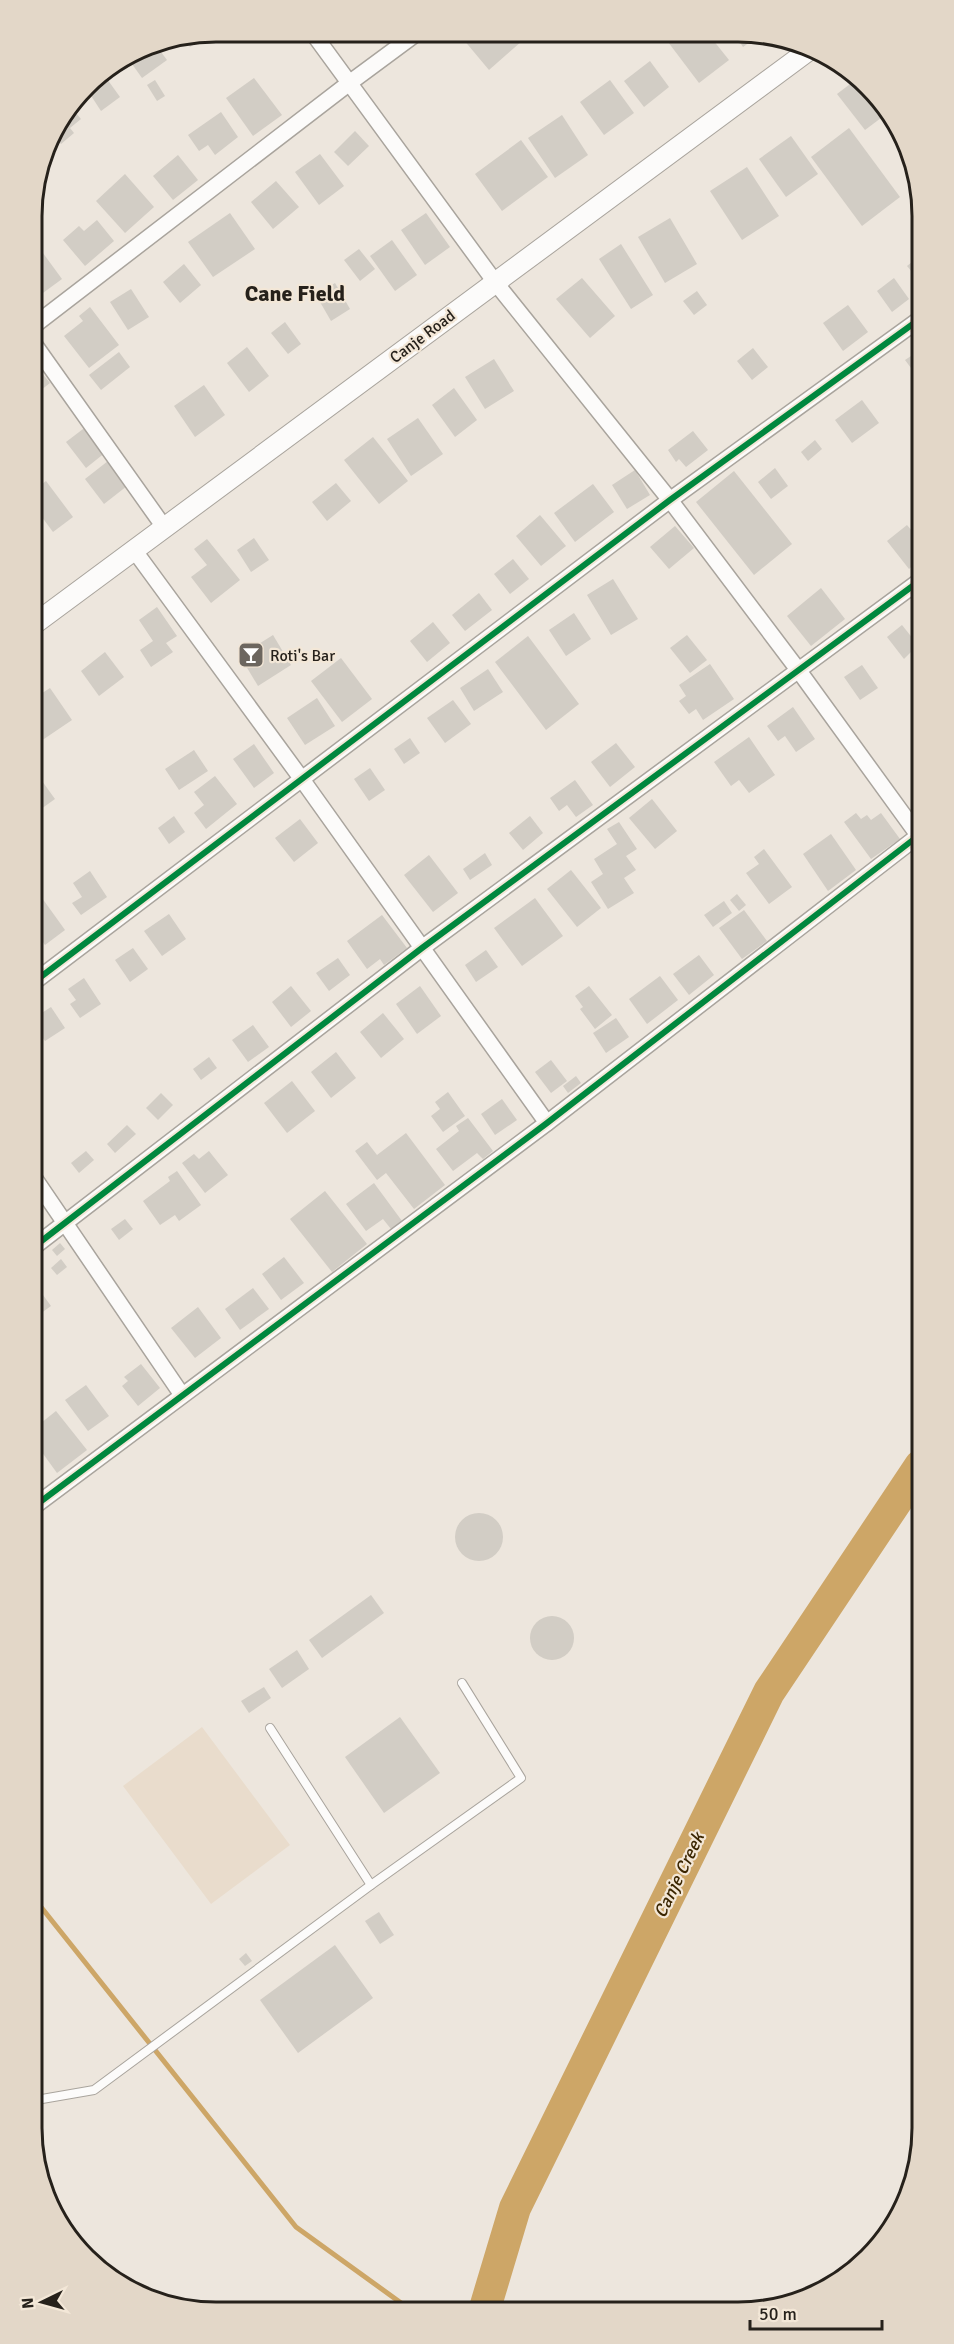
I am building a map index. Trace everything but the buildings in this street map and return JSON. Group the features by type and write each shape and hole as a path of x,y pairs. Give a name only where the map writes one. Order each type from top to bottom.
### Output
{"street":[{"path":"319,42 495,282 670,500 799,671 912,828"},
{"path":"42,319 405,42"},
{"name":"Canje Road","path":"42,619 803,54"},
{"path":"42,976 670,500 912,325"},
{"path":"42,355 164,527"},
{"path":"134,550 301,778 547,1123"},
{"path":"42,1241 422,948 912,586"},
{"path":"42,1501 547,1123 912,841"},
{"path":"42,1189 182,1395"}],"lane":[{"path":"42,2099 94,2090 371,1885 521,1778 462,1683"},
{"path":"270,1728 371,1885"}],"shaded area":[{"path":"202,1727 290,1845 211,1904 123,1786"}],"waterway":[{"name":"Canje Creek","path":"487,2302 515,2208 769,1692 912,1478"},
{"path":"42,1908 296,2227 400,2302"}],"cycle path":[{"path":"42,976 670,500 912,325"},
{"path":"42,1241 422,948 912,586"},
{"path":"42,1501 547,1123 912,841"}],"place":[{"name":"Roti's Bar","path":"251,655"}],"district":[{"name":"Cane Field","path":"295,293"}]}
